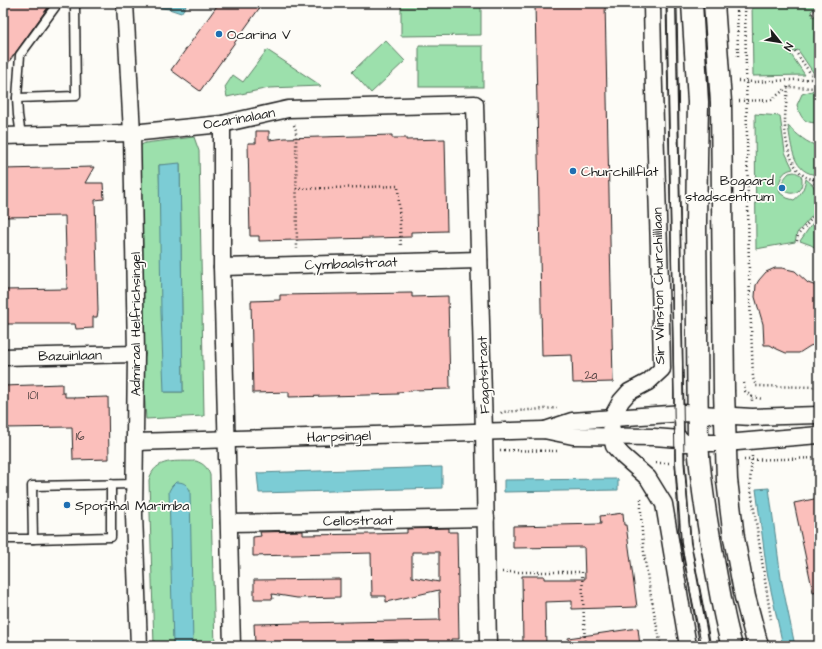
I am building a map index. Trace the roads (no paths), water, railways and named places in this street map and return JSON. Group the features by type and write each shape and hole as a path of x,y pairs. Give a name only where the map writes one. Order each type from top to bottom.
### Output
{"street":[{"name":"Admiraal Helfrichsingel","path":"125,3 132,133 136,354 134,484 139,646"},
{"name":"Sir Winston Churchilllaan","path":"611,419 621,401 629,392 648,382 662,369 652,3"},
{"name":"Sir Winston Churchilllaan","path":"692,3 698,102 689,441 701,474 710,539 727,628 732,646"},
{"path":"714,3 721,102 724,416 727,480 734,538 745,597 758,646"},
{"name":"Ocarinalaan","path":"3,136 132,133 222,124 288,109 475,104"},
{"name":"Fagotstraat","path":"475,104 488,646"},
{"path":"222,124 222,267 232,646"},
{"name":"Cymbaalstraat","path":"222,267 479,260"},
{"name":"Bazuinlaan","path":"3,357 136,354"},
{"name":"Harpsingel","path":"544,430 572,421 689,414 752,417 819,415"},
{"path":"611,419 614,446 648,478 664,504 688,646"},
{"name":"Harpsingel","path":"135,442 544,430 573,436 726,443 819,435"},
{"name":"Cellostraat","path":"229,523 486,518"}],"lane":[{"path":"21,136 17,98 20,55 58,3"},
{"path":"17,98 76,96 75,6 68,3"},
{"name":"Sir Winston Churchilllaan","path":"671,3 689,414"},
{"name":"Sir Winston Churchilllaan","path":"689,441 680,463 686,543 705,646"},
{"path":"3,539 111,537 111,484"},
{"path":"32,539 32,486 134,484"}],"water":[{"path":"153,3 188,3 181,13 155,7"},
{"path":"180,163 183,392 164,392 161,313 159,165"},
{"path":"442,467 442,488 259,493 257,473"},
{"path":"618,479 618,490 504,492 504,480"},
{"path":"176,482 181,482 190,490 193,646 173,646 169,491"},
{"path":"769,488 781,578 795,646 783,646 767,572 756,489"}],"tram line":[{"path":"667,3 675,463 679,537 702,646"},
{"path":"677,3 684,463 691,542 711,646"}],"place":[{"name":"Ocarina V","path":"219,34"},
{"name":"Churchillflat","path":"573,171"},
{"name":"Bogaard stadscentrum","path":"782,188"},
{"name":"Sporthal Marimba","path":"67,505"}]}
